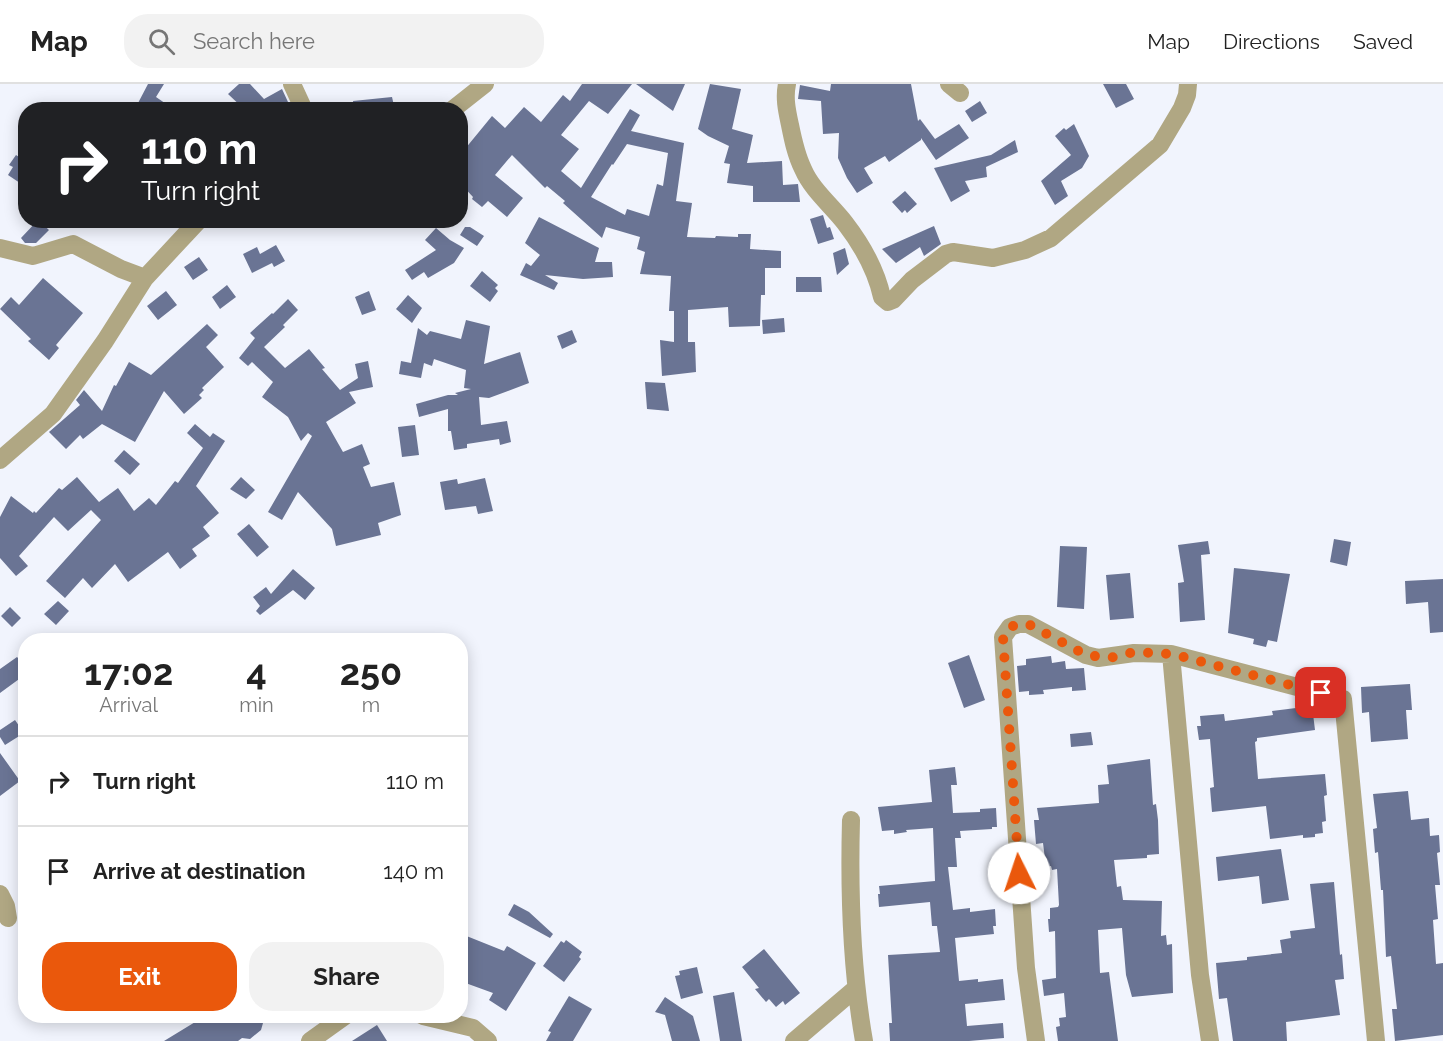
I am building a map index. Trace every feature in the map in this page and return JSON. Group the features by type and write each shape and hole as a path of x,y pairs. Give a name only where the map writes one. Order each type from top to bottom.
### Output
{"street":[{"path":"292,84 300,102"},
{"path":"462,102 484,84"},
{"path":"787,84 785,97 794,143 803,170 819,193 846,224 868,258 882,297 888,302 946,254 953,252 993,258 1025,250 1051,238 1160,145 1182,108 1188,84"},
{"path":"0,460 53,414 145,278 192,228"},
{"path":"0,248 33,256 73,244 121,269 145,278"},
{"path":"1036,1041 1026,968 1003,637 1010,627 1019,624 1028,624 1086,655 1110,658 1134,652 1172,654 1343,699 1377,1041"},
{"path":"1172,654 1200,975 1210,1041"},
{"path":"851,819 849,883 855,989 864,1041"},
{"path":"0,894 6,906 8,918"},
{"path":"794,1041 855,989"},
{"path":"310,1041 335,1023"},
{"path":"452,1023 473,1028 488,1041"}],"building":[{"path":"148,84 164,84 156,97 163,102 139,102"},
{"path":"239,84 250,84 264,99 282,89 288,102 236,102 228,94"},
{"path":"582,84 632,84 608,114 589,101 561,135 579,149 561,171 581,188 630,109 640,115 631,131 684,143 676,201 692,203 687,237 738,237 738,234 751,234 750,249 781,251 781,268 765,268 765,295 761,295 760,326 729,327 728,307 688,310 688,342 695,342 696,372 662,376 660,340 674,342 674,311 669,311 671,276 640,274 645,252 637,249 640,237 606,227 602,238 563,203 565,201 547,186 545,188 512,155 495,175 523,198 507,217 488,201 482,207 472,199 473,197 468,192 468,145 492,116 505,128 524,107 541,122 563,95 570,101","holes":["627,144 668,153 663,186 657,184 649,216 627,209 625,215 591,197"]},
{"path":"636,84 685,84 673,111"},
{"path":"710,84 741,89 732,129 753,135 747,163 782,161 783,185 798,184 800,202 753,202 753,186 727,183 730,164 724,163 729,146 698,129"},
{"path":"831,84 911,84 918,121 920,119 935,139 959,124 969,138 936,160 921,138 889,162 885,156 864,168 873,183 857,193 838,158 839,133 823,134 821,101 798,99 800,85 830,91"},
{"path":"1103,84 1126,84 1134,99 1116,108"},
{"path":"392,97 393,102 353,102"},
{"path":"980,101 987,113 972,122 965,111"},
{"path":"1074,124 1089,156 1082,168 1061,181 1068,196 1055,205 1041,181 1071,155 1055,136 1064,128 1066,130"},
{"path":"1015,140 1018,152 986,167 987,177 965,181 970,191 951,202 934,168 991,155"},
{"path":"16,155 18,156 18,182 8,175 13,167 9,165"},
{"path":"905,191 917,204 907,213 905,210 902,213 892,202"},
{"path":"823,215 834,239 818,244 810,219"},
{"path":"539,217 599,248 595,262 612,262 613,277 583,279 545,275 558,283 554,290 520,275 526,263 531,266 540,255 525,243"},
{"path":"934,226 941,244 924,256 920,247 896,263 882,249"},
{"path":"470,227 484,236 477,246 460,235 464,228"},
{"path":"30,228 49,230 36,243 25,243 21,238"},
{"path":"436,228 464,248 454,263 428,278 424,272 412,280 405,270 436,250 425,240"},
{"path":"276,245 285,261 274,267 272,263 252,273 243,254 257,247 260,254"},
{"path":"845,248 849,264 837,275 833,253"},
{"path":"199,257 208,270 193,280 184,267"},
{"path":"482,271 498,285 495,288 498,291 490,302 470,286"},
{"path":"796,277 821,277 822,292 796,292"},
{"path":"43,278 83,313 56,345 59,348 49,360 28,341 31,339 0,309 11,297 19,305"},
{"path":"227,285 236,297 220,309 212,297"},
{"path":"166,291 177,305 158,320 147,306"},
{"path":"369,291 376,310 362,315 355,297"},
{"path":"408,295 422,308 412,323 396,309"},
{"path":"288,299 298,310 283,325 285,327 264,347 285,368 309,349 340,390 358,378 355,364 368,361 373,387 349,392 356,403 326,422 343,452 362,444 370,464 363,467 371,487 394,482 401,515 378,523 381,535 336,546 332,529 298,492 282,520 268,512 312,436 308,433 301,441 288,417 262,397 273,382 252,362 248,366 239,358 255,338 250,333"},
{"path":"784,318 785,332 763,334 762,320"},
{"path":"466,320 490,326 484,364 520,352 529,383 489,398 479,397 481,425 507,421 511,442 500,445 499,439 467,444 467,448 454,450 451,431 448,431 448,409 419,417 416,404 448,395 458,395 455,393 471,389 464,388 466,370 434,359 432,366 424,363 421,378 399,374 401,361 411,363 418,328 427,335 430,331 461,339"},
{"path":"207,324 218,335 206,347 224,367 202,388 204,390 199,395 202,398 184,414 164,391 135,442 102,424 83,439 80,435 66,449 49,432 80,405 76,400 84,390 102,411 114,385 116,386 129,362 151,375"},
{"path":"572,330 577,342 562,349 557,336"},
{"path":"645,382 665,383 669,411 647,409"},
{"path":"195,424 210,437 213,433 225,441 196,486 219,513 203,527 210,536 192,549 197,556 180,569 168,552 128,582 115,564 92,588 83,578 65,598 46,581 101,520 91,510 68,531 54,517 19,556 28,566 16,576 0,558 0,517 11,496 36,513 59,488 62,490 77,477 99,502 118,488 134,511 149,498 156,505 175,481 178,483 203,448 187,433"},
{"path":"415,425 419,455 402,457 398,427"},
{"path":"124,450 140,464 130,475 114,461"},
{"path":"241,477 255,490 246,499 230,489"},
{"path":"485,478 493,511 478,514 476,506 445,510 440,482 457,479 458,484"},
{"path":"249,524 269,547 257,557 237,534"},
{"path":"1334,539 1351,542 1347,566 1330,562"},
{"path":"1208,541 1210,554 1201,555 1205,620 1180,622 1178,583 1184,582 1178,545"},
{"path":"1060,546 1087,547 1084,609 1057,607"},
{"path":"1234,568 1290,574 1277,642 1268,640 1266,647 1253,644 1254,639 1228,633"},
{"path":"293,569 315,588 305,600 293,590 260,615 256,611 260,606 253,597 266,587 271,594"},
{"path":"1130,573 1134,618 1110,620 1106,575"},
{"path":"1443,579 1443,632 1430,633 1428,602 1406,604 1405,581"},
{"path":"58,601 69,611 56,625 44,614"},
{"path":"10,607 21,618 12,627 1,616"},
{"path":"969,655 985,700 964,708 948,663"},
{"path":"1051,656 1052,663 1065,661 1066,669 1084,668 1086,690 1072,691 1072,687 1043,690 1044,694 1029,695 1029,691 1019,692 1017,666 1026,665 1026,659"},
{"path":"17,657 18,680 0,693 0,669"},
{"path":"1410,684 1412,710 1406,710 1408,739 1371,742 1369,712 1362,713 1361,687"},
{"path":"1312,706 1315,730 1257,738 1255,742 1258,779 1325,774 1327,795 1324,796 1326,821 1322,822 1323,833 1315,834 1315,837 1303,838 1303,835 1270,839 1266,806 1212,812 1210,788 1214,787 1210,739 1199,740 1197,726 1201,726 1200,716 1224,714 1225,721 1273,715 1272,711"},
{"path":"15,720 18,724 18,737 5,745 0,737 0,730"},
{"path":"1091,732 1093,745 1071,747 1070,734"},
{"path":"0,753 18,778 18,782 0,796"},
{"path":"1150,759 1153,805 1156,804 1158,820 1159,854 1147,855 1147,858 1114,860 1117,887 1121,886 1123,900 1162,901 1161,936 1166,935 1167,945 1172,944 1173,993 1132,997 1126,975 1122,928 1098,930 1100,973 1109,972 1118,1041 1058,1041 1056,1027 1060,1026 1059,1018 1066,1017 1064,993 1044,996 1042,980 1056,978 1055,931 1049,932 1048,919 1050,919 1050,908 1059,905 1057,869 1052,870 1051,866 1046,867 1043,843 1036,844 1034,820 1039,820 1037,808 1099,803 1098,785 1109,784 1107,765"},
{"path":"955,767 957,785 951,785 953,813 980,812 980,809 996,808 997,827 960,831 961,838 955,838 957,867 948,867 953,910 970,908 970,912 995,909 994,934 955,938 959,981 978,979 978,982 1003,979 1005,1000 965,1004 967,1026 1003,1023 1004,1038 969,1041 890,1041 889,1023 892,1023 888,955 940,952 937,926 932,926 930,902 879,907 878,894 880,894 879,886 935,881 933,828 906,830 907,832 894,834 894,830 882,831 878,807 932,802 929,770"},
{"path":"1408,791 1411,820 1429,818 1430,836 1439,835 1440,852 1437,853 1440,885 1435,885 1438,919 1433,920 1436,964 1443,963 1443,1035 1395,1041 1392,1009 1397,1009 1391,956 1386,957 1383,890 1381,890 1378,852 1375,853 1373,829 1377,828 1373,794"},
{"path":"1281,849 1289,900 1262,904 1259,876 1218,881 1216,857"},
{"path":"1334,882 1344,979 1335,980 1340,1015 1286,1022 1287,1041 1233,1041 1227,998 1219,999 1216,963 1282,953 1280,940 1291,938 1290,931 1315,928 1310,884"},
{"path":"514,904 529,912 553,934 550,938 508,915"},
{"path":"468,937 504,951 507,946 536,963 506,1011 489,1000 493,993 468,984"},
{"path":"566,940 582,952 579,957 581,959 564,982 543,966 561,941 564,943"},
{"path":"764,949 800,993 785,1005 783,1001 776,1007 769,999 766,1002 755,989 759,988 742,967"},
{"path":"697,967 703,993 681,999 675,976 680,975 679,971"},
{"path":"734,992 742,1041 720,1041 713,996"},
{"path":"569,996 592,1009 573,1041 546,1041 551,1032 548,1031"},
{"path":"665,997 693,1016 700,1041 672,1041 665,1015 655,1012"},
{"path":"194,1023 263,1023 261,1030 250,1039 164,1041"},
{"path":"377,1025 387,1041 352,1041"}],"route":[{"path":"1019,873 1003,637 1010,627 1028,624 1075,650 1098,658 1110,658 1134,652 1172,654 1321,693"}]}
